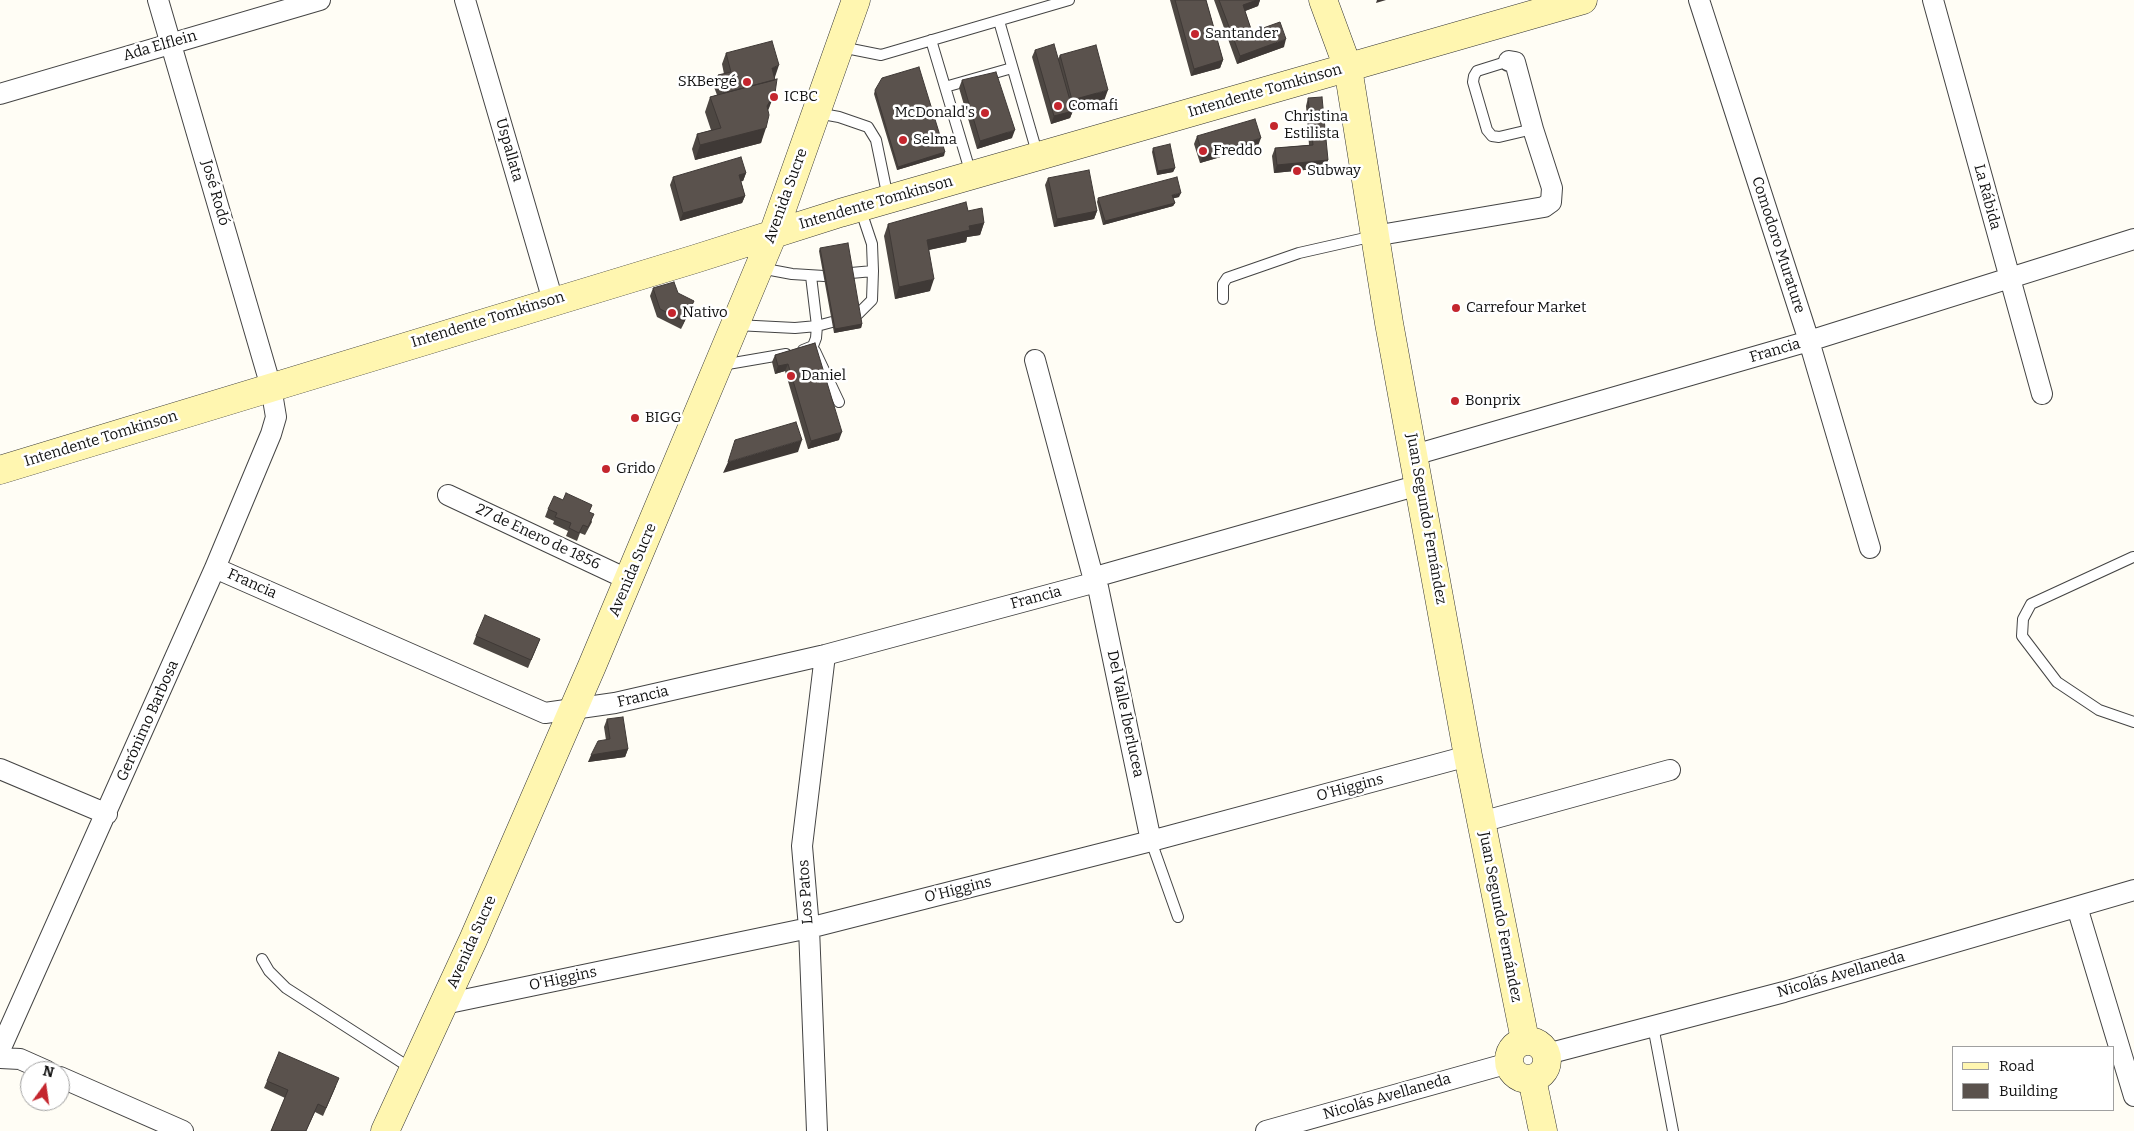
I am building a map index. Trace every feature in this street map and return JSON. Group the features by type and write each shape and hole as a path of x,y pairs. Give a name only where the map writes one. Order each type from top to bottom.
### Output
{"main road":[{"name":"Avenida Sucre","path":"385,1131 444,1004 629,580 759,268 817,113 856,0"},
{"name":"Juan Segundo Fernández","path":"1323,0 1348,68 1374,236 1468,756 1481,822 1536,1047"},
{"name":"Intendente Tomkinson","path":"0,470 860,207 1583,0"},
{"path":"1516,1045 1536,1047 1547,1064 1542,1074 1532,1079 1522,1078 1513,1072 1509,1064 1510,1053 1516,1045"},
{"path":"1532,1079 1543,1131"}],"street":[{"name":"José Rodó","path":"158,0 271,386"},
{"name":"Ada Elflein","path":"0,94 171,42 320,0"},
{"name":"Uspallata","path":"465,0 553,301"},
{"name":"Comodoro Murature","path":"1700,0 1809,341 1870,548"},
{"name":"La Rábida","path":"1933,0 2042,394"},
{"path":"1374,236 1544,207 1551,202 1552,188 1533,129 1515,62 1509,60"},
{"name":"Francia","path":"1414,455 1809,341 2134,238"},
{"name":"Del Valle Iberlucea","path":"1035,360 1095,580 1152,841"},
{"name":"Gerónimo Barbosa","path":"0,1050 107,814 215,568 271,434 276,417 271,386"},
{"name":"Francia","path":"215,568 545,713 616,704 825,655 1095,580 1419,485"},
{"name":"27 de Enero de 1856","path":"448,495 629,580"},
{"name":"Los Patos","path":"817,1131 809,928 802,846 825,655"},
{"name":"O'Higgins","path":"444,1004 809,928 1152,841 1468,756"},
{"path":"0,769 107,814"},
{"path":"1481,822 1670,770"},
{"name":"Nicolás Avellaneda","path":"1536,1047 1653,1026 1784,992 2134,890"},
{"path":"2078,907 2134,1096"},
{"path":"0,1058 24,1061"},
{"name":"Nicolás Avellaneda","path":"1266,1131 1509,1064"},
{"path":"70,1081 182,1131"}],"lane":[{"path":"840,47 881,55 1070,0"},
{"path":"999,20 1038,157"},
{"path":"931,40 971,176"},
{"path":"1509,60 1477,71 1474,76 1473,82 1487,130 1492,136 1499,137 1533,129"},
{"path":"945,87 1012,68"},
{"path":"817,113 839,117 868,127 876,140 888,199"},
{"path":"858,314 867,308 872,300 873,271 872,244 860,207"},
{"path":"1223,299 1223,284 1227,278 1299,253 1374,236"},
{"path":"759,268 811,276 824,276"},
{"path":"851,273 873,271"},
{"path":"811,276 817,326 813,346 839,402"},
{"path":"735,325 774,328 817,326 832,322"},
{"path":"718,366 791,353 813,346"},
{"path":"2133,557 2031,604 2023,619 2022,636 2057,682 2099,710 2134,722"},
{"path":"1152,841 1178,917"},
{"path":"262,959 269,971 286,988 413,1070"},
{"path":"1653,1026 1673,1131"}],"building":[{"name":"Santander","path":"1175,0 1206,0 1223,60 1194,69"},
{"path":"1219,0 1257,0 1243,5 1252,32 1280,22 1286,39 1240,56"},
{"name":"SKBergé","path":"772,41 779,65 772,68 775,80 724,93 718,75 731,72 726,53"},
{"path":"1054,44 1073,111 1054,116 1035,50"},
{"path":"1096,45 1108,90 1072,100 1060,55"},
{"path":"919,67 945,152 898,167 875,90 882,78"},
{"name":"McDonald's","path":"996,72 1015,130 980,141 962,80"},
{"path":"777,79 775,93 767,106 769,115 766,128 700,145 697,134 721,128 710,97"},
{"path":"1322,97 1328,160 1277,165 1275,148 1313,145 1308,98"},
{"path":"1255,119 1261,138 1203,156 1197,136"},
{"path":"1170,144 1175,168 1158,171 1153,148"},
{"path":"741,157 746,173 739,175 745,196 683,213 673,177"},
{"path":"1089,170 1097,211 1057,219 1048,178"},
{"path":"1177,177 1181,193 1172,195 1175,203 1105,221 1098,198"},
{"path":"966,202 968,211 982,208 984,223 969,226 970,230 927,240 934,279 899,287 888,224"},
{"path":"848,243 862,324 835,329 820,248"},
{"name":"Nativo","path":"674,282 678,293 694,301 684,321 660,309 653,288"},
{"path":"815,343 842,432 811,441 788,364 778,366 775,355"},
{"path":"796,422 802,440 728,462 735,440"},
{"path":"566,493 592,505 589,512 594,514 588,527 583,525 579,533 569,528 571,523 555,517 557,513 548,509 554,496 563,500"},
{"path":"485,615 540,639 531,660 476,636"},
{"path":"623,717 628,749 591,755 598,741 610,739 607,719"},
{"path":"279,1052 339,1078 326,1108 318,1104 306,1131 271,1131 288,1090 267,1081"}],"place":[{"name":"Santander","path":"1195,34"},
{"name":"SKBergé","path":"747,82"},
{"name":"ICBC","path":"774,97"},
{"name":"Comafi","path":"1058,106"},
{"name":"McDonald's","path":"985,113"},
{"name":"Christina Estilista","path":"1274,126"},
{"name":"Selma","path":"903,140"},
{"name":"Freddo","path":"1203,151"},
{"name":"Subway","path":"1297,171"},
{"name":"Carrefour Market","path":"1456,308"},
{"name":"Nativo","path":"672,313"},
{"name":"Daniel","path":"791,376"},
{"name":"Bonprix","path":"1455,401"},
{"name":"BIGG","path":"635,418"},
{"name":"Grido","path":"606,469"}]}
